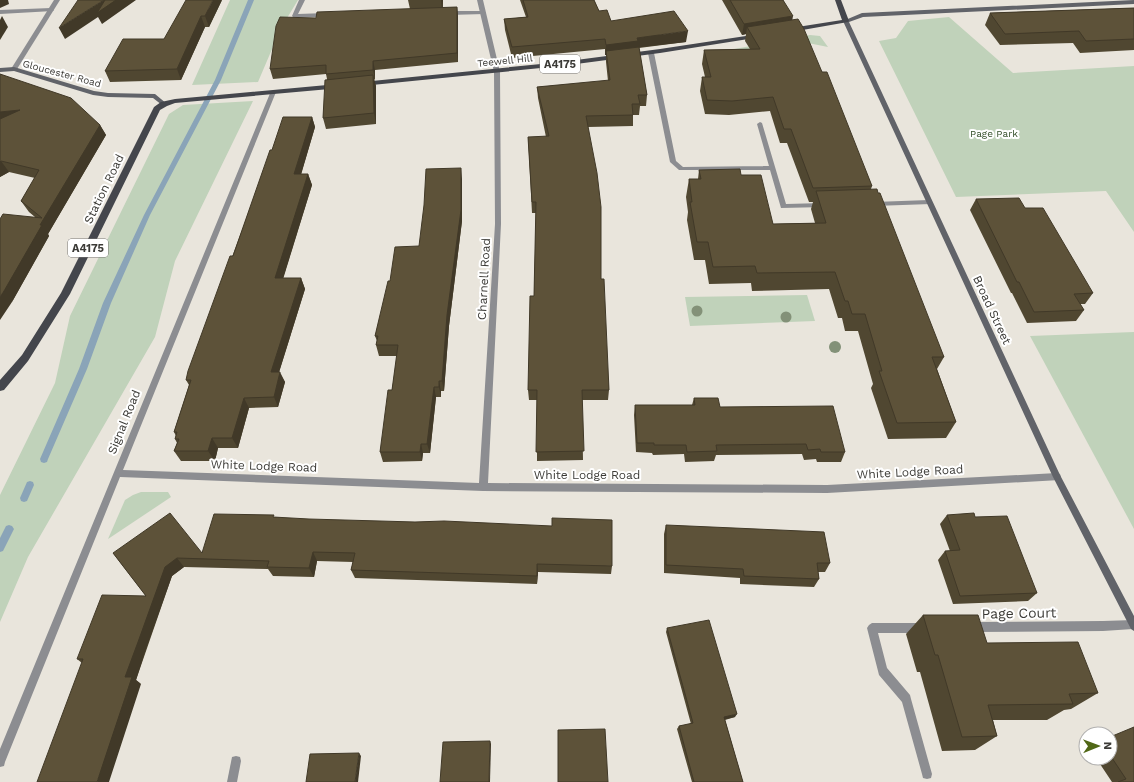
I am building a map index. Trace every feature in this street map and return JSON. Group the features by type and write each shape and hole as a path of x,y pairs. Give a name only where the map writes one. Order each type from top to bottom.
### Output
{"main road":[{"name":"Broad Street","path":"838,0 846,21 929,202 1057,477 1133,625"},
{"path":"783,32 846,21 862,15 1098,2 1134,2"},
{"name":"Teewell Hill","path":"351,85 497,72 651,53 767,34"},
{"name":"Gloucester Road","path":"0,70 14,69 93,93 108,95 155,96 164,104"},
{"path":"164,104 175,101 344,86"},
{"name":"Station Road","path":"0,387 25,358 65,294 157,110 164,104"}],"street":[{"path":"14,69 57,0"},
{"path":"302,0 295,16 334,15"},
{"name":"Charnell Road","path":"480,0 497,72 498,224 483,487"},
{"path":"0,12 51,10"},
{"path":"444,13 483,13"},
{"path":"651,53 673,162 681,169 772,168"},
{"name":"Signal Road","path":"0,762 274,92"},
{"path":"760,124 783,206 829,205"},
{"path":"868,204 929,202"},
{"name":"White Lodge Road","path":"117,473 483,487 827,488 1057,477"},
{"name":"Page Court","path":"957,627 1133,625"},
{"path":"927,774 906,699 883,671 872,628 934,628"},
{"path":"232,782 236,761"}],"green space":[{"path":"230,0 298,0 281,28 258,82 192,85"},
{"name":"Page Park","path":"949,17 1013,73 1134,66 1134,232 1106,191 956,197 879,41 896,38 908,21"},
{"path":"810,35 820,36 828,47 808,43 713,53"},
{"path":"253,101 175,261 155,337 28,557 0,622 0,495 55,383 70,316 169,114 183,105"},
{"path":"807,295 815,321 690,326 685,297"},
{"path":"1134,332 1134,529 1030,336"},
{"path":"141,492 168,492 171,497 108,539 125,500"}],"building":[{"path":"78,0 104,0 59,28"},
{"path":"105,0 116,0 97,13"},
{"path":"186,0 213,0 205,16 201,16 177,69 105,71 123,39 164,39"},
{"path":"523,0 594,0 599,11 607,10 611,21 674,11 688,31 637,38 638,41 606,45 605,39 512,47 504,19 528,17"},
{"path":"730,0 783,0 793,16 744,24"},
{"path":"457,7 457,53 373,61 373,70 326,74 326,65 270,69 276,26 280,17 316,18 317,12"},
{"path":"1134,8 1134,39 1086,41 1079,31 1005,34 990,13"},
{"path":"798,19 804,29 822,72 827,72 872,186 813,188 791,129 784,129 773,97 732,101 707,100 702,77 711,77 704,50 760,49 747,27"},
{"path":"639,47 647,95 638,95 640,104 632,104 633,115 586,116 597,173 601,207 601,279 604,279 609,390 582,390 584,451 536,452 537,390 528,390 530,296 534,296 536,202 532,202 528,137 549,136 537,87 610,80 606,51"},
{"path":"0,74 71,98 100,125 40,225 42,225 0,297 0,219 3,214 42,218 21,201 39,170 0,162 0,119 20,110 0,112"},
{"path":"373,75 374,113 323,118 325,80"},
{"path":"283,117 312,117 294,174 308,174 275,278 301,278 271,372 280,372 274,397 244,398 232,438 212,438 208,451 174,451 179,439 175,439 177,432 174,432 191,380 186,380 188,371 230,256 233,256"},
{"path":"461,168 461,210 447,315 442,381 439,381 439,387 434,387 427,444 421,444 420,452 380,452 388,390 392,390 398,345 376,345 378,336 375,336 388,281 390,281 395,247 419,246 424,205 426,169"},
{"path":"740,169 741,175 761,175 773,224 826,223 816,191 877,189 878,193 880,193 944,357 932,357 956,422 897,423 879,371 882,371 865,314 852,314 848,301 845,301 835,272 757,273 755,266 713,267 708,242 697,242 690,202 692,202 689,179 701,179 699,170"},
{"path":"1019,198 1025,208 1043,208 1093,293 1074,294 1084,310 1034,312 1019,282 1017,282 976,199"},
{"path":"694,398 718,398 720,407 833,406 845,452 821,452 820,449 808,450 806,444 716,445 717,451 687,452 686,445 654,445 654,443 637,443 635,405 695,405"},
{"path":"170,513 202,553 214,514 274,515 273,517 309,519 415,522 444,521 552,526 552,518 612,520 612,566 537,564 537,576 351,570 355,553 313,552 309,568 267,567 269,561 177,558 165,567 125,677 132,677 97,782 37,782 83,659 77,659 102,595 146,596 113,553"},
{"path":"974,513 975,517 1007,516 1037,593 960,596 945,551 960,550 947,515"},
{"path":"666,525 824,532 830,563 817,563 819,579 744,576 743,569 666,565"},
{"path":"923,615 978,615 987,643 1078,642 1098,693 1069,694 1073,704 988,705 997,736 962,737 938,655 935,655"},
{"path":"709,620 737,714 724,717 743,782 694,782 679,726 693,723 667,628"},
{"path":"1134,727 1134,782 1118,782 1126,779 1117,766 1118,734"},
{"path":"605,729 608,782 558,782 558,730"},
{"path":"490,741 489,782 440,782 443,742"},
{"path":"359,753 355,782 306,782 310,754"}],"waterway":[{"path":"44,459 83,369 107,303 147,215 218,80 251,0"},
{"path":"24,498 30,485"},
{"path":"0,548 9,529"}]}
